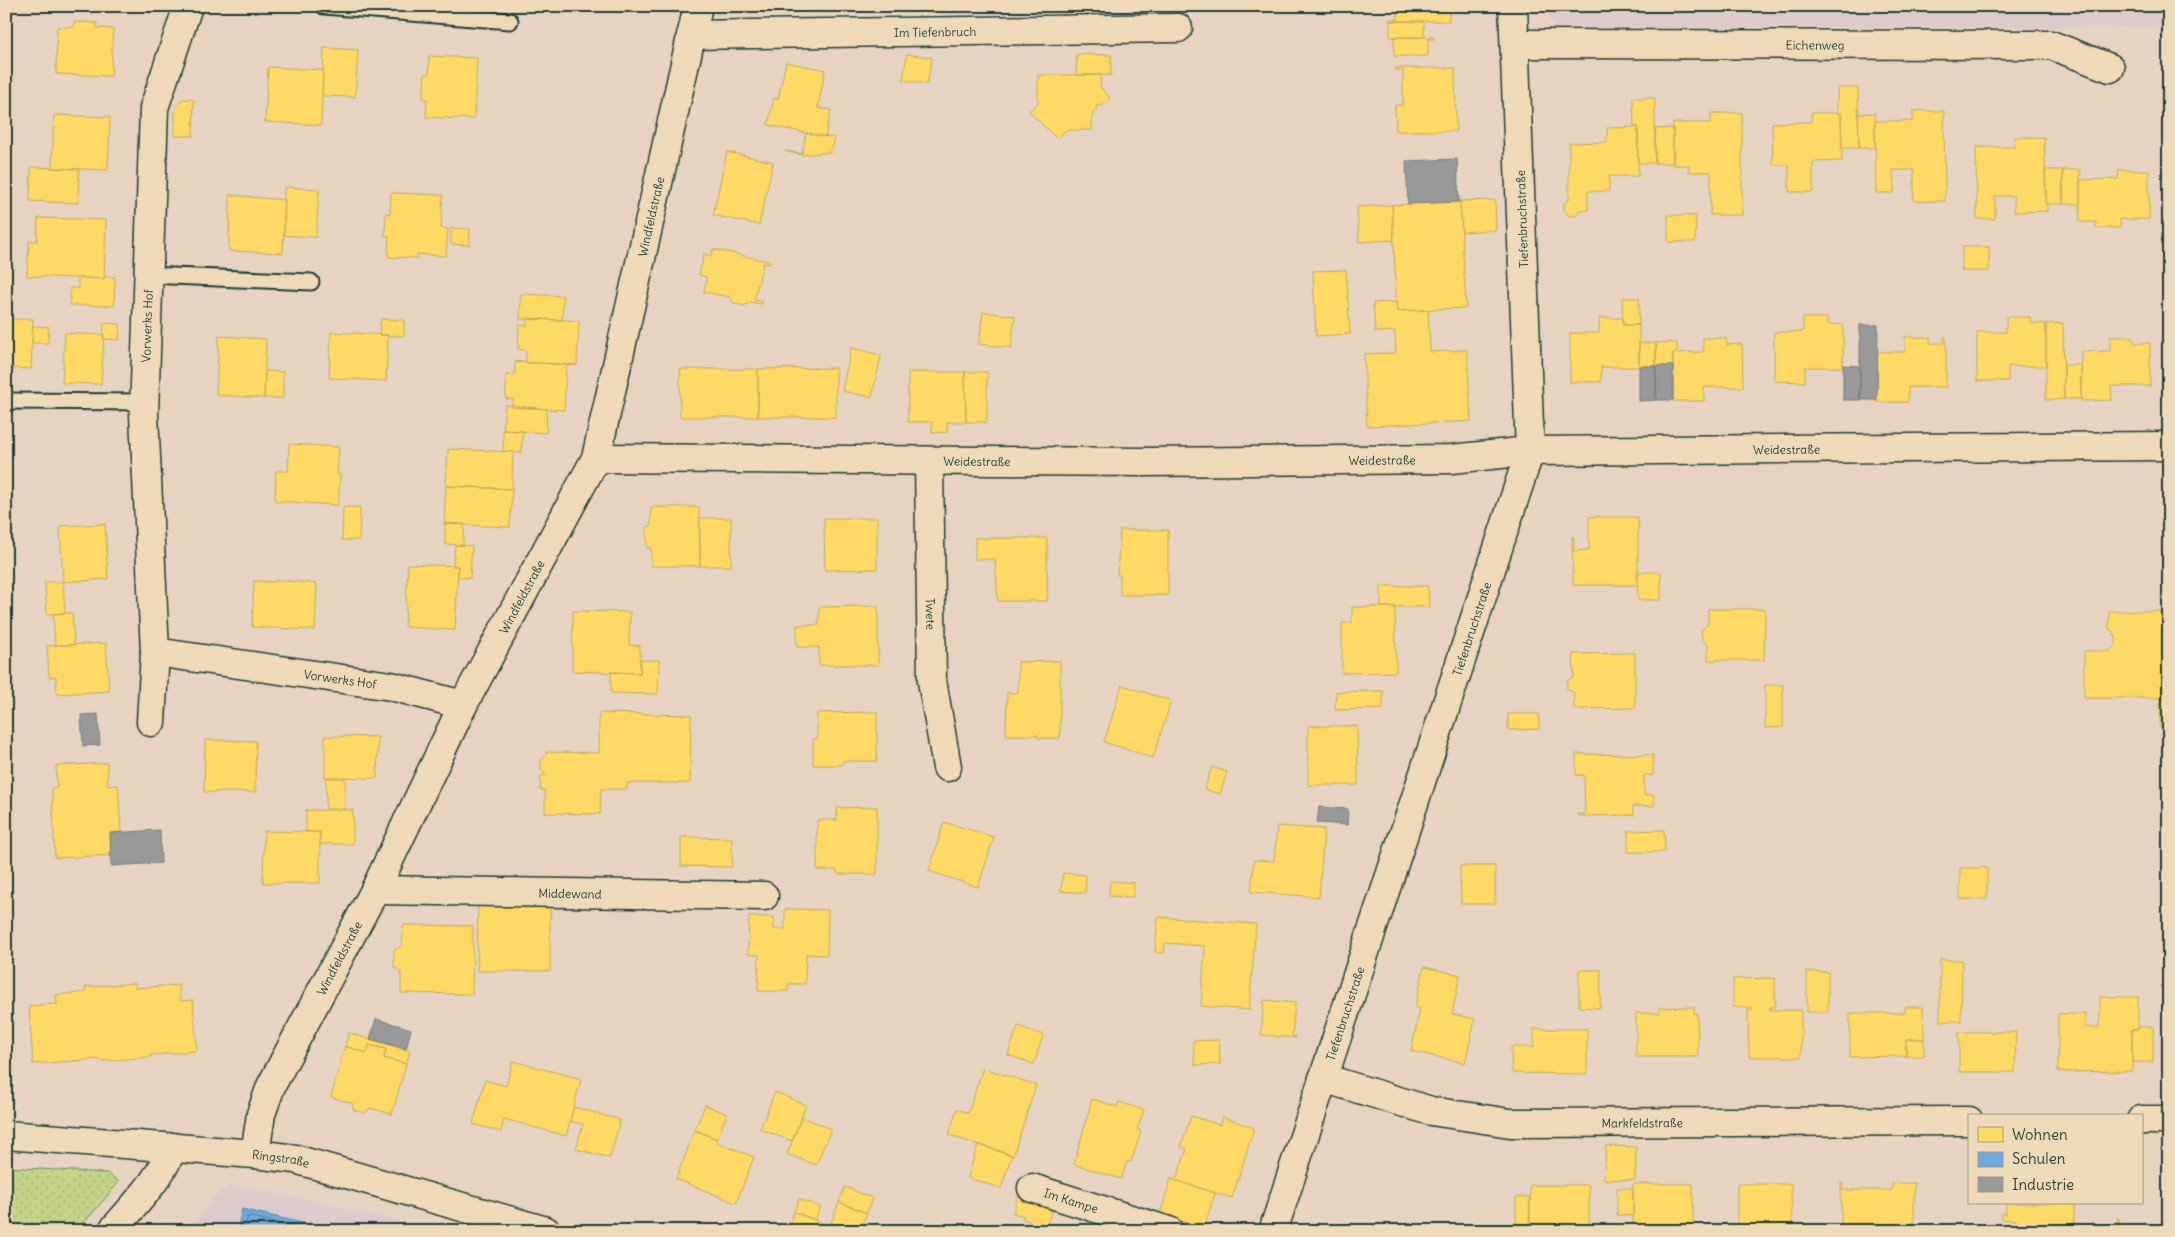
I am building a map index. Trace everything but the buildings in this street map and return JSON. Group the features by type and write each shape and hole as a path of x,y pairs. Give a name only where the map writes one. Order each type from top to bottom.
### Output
{"street":[{"name":"Vorwerks Hof","path":"151,722 155,652 145,402 154,108 188,6"},
{"name":"Windfeldstraße","path":"255,1154 260,1114 272,1086 375,890 463,705 596,458 698,6"},
{"name":"Tiefenbruchstraße","path":"1273,1231 1530,451 1513,6"},
{"name":"Im Tiefenbruch","path":"691,35 1178,28"},
{"name":"Eichenweg","path":"1515,44 2051,44 2110,68"},
{"name":"Weidestraße","path":"596,458 929,462 1451,459 1530,451 2169,446"},
{"name":"Twete","path":"929,462 932,681 947,767"},
{"name":"Vorwerks Hof","path":"155,652 391,686 463,705"},
{"name":"Middewand","path":"375,890 764,896"},
{"name":"Markfeldstraße","path":"1323,1078 1431,1111 1510,1123 1968,1121"},
{"path":"2142,1120 2169,1120"},
{"name":"Ringstraße","path":"6,1135 255,1154 295,1160 541,1230"},
{"path":"112,1231 159,1176 166,1166 173,1147"},
{"name":"Im Kampe","path":"1032,1188 1169,1231"}],"lane":[{"path":"324,6 510,21"},
{"path":"149,275 311,282"},
{"path":"6,401 145,402"}],"shaded area":[{"path":"1542,6 2169,6 2169,27 1554,27"},
{"path":"230,1185 315,1201 436,1231 187,1231 211,1200"}],"green space":[{"path":"6,1167 107,1173 119,1182 77,1231 6,1231"}]}
